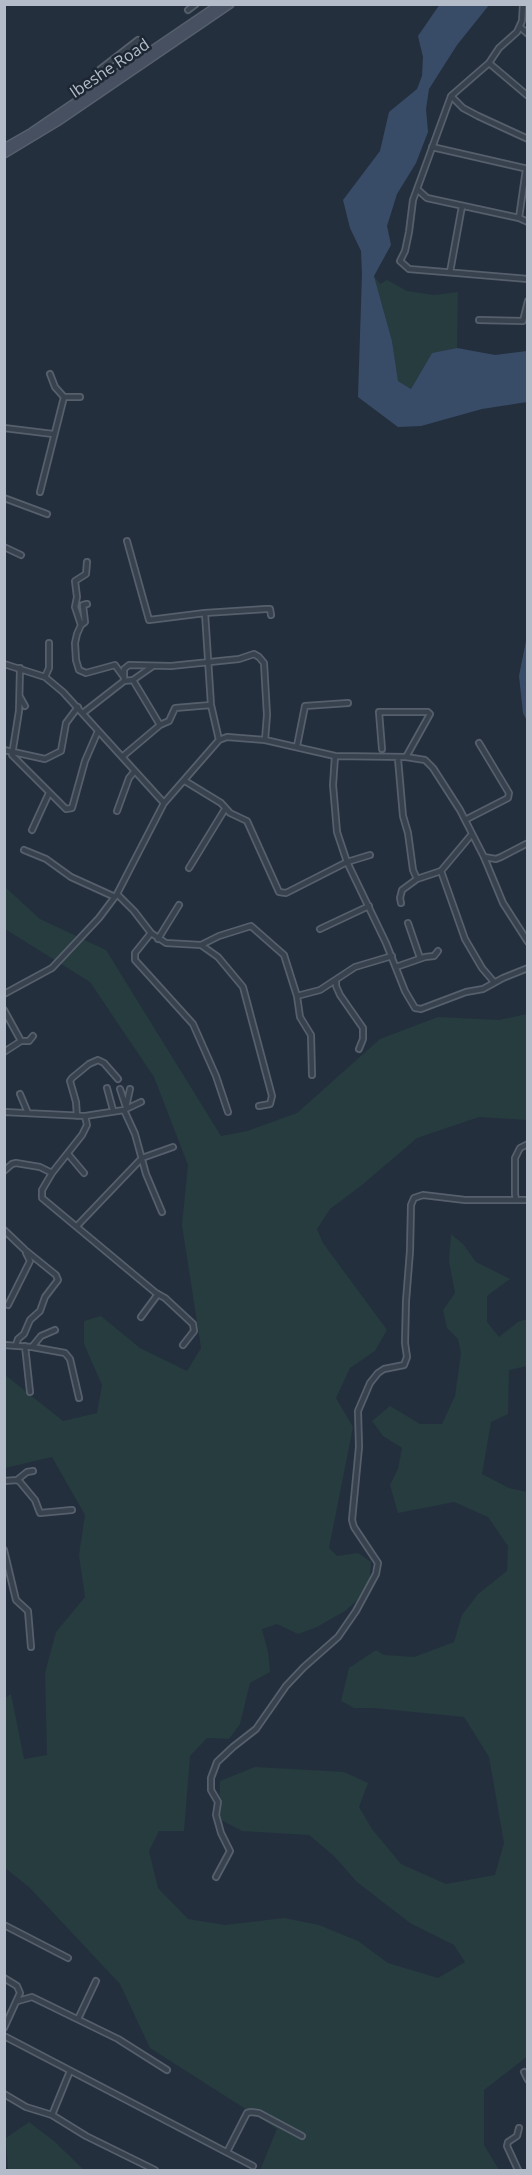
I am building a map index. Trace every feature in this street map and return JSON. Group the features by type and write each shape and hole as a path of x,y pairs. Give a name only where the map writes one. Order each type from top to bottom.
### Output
{"main road":[{"name":"Ibeshe Road","path":"4,148 32,132 220,4"},
{"name":"Ibeshe Road","path":"4,154 57,122 230,4"}],"street":[{"path":"188,10 196,4"},
{"path":"523,4 520,27 499,48 489,63 451,96 417,189 405,251 400,261 409,269 528,279"},
{"path":"520,27 528,34"},
{"path":"98,71 138,40"},
{"path":"489,63 528,96"},
{"path":"451,96 463,108 528,139"},
{"path":"432,147 527,169 519,218"},
{"path":"417,189 427,198 519,218 528,222"},
{"path":"450,272 462,206"},
{"path":"479,320 523,321 528,301"},
{"path":"50,374 55,387 64,397 80,397"},
{"path":"40,492 64,397"},
{"path":"4,428 53,434"},
{"path":"4,498 47,514"},
{"path":"127,541 149,620 266,609 270,609 270,615"},
{"path":"4,547 21,555"},
{"path":"81,624 75,607 75,581 86,574 87,562"},
{"path":"87,604 83,605 86,622 81,624 75,643 79,670 86,673 115,665 118,666 124,679"},
{"path":"206,613 211,705 219,740"},
{"path":"45,677 49,668 49,643"},
{"path":"83,713 124,679 126,666 208,663 243,659 251,654 264,663 265,740"},
{"path":"4,664 45,677 78,706 134,772 164,803"},
{"path":"124,679 133,680 153,666"},
{"path":"20,668 20,697 12,752 15,760 66,809 72,808 85,761 98,731"},
{"path":"133,680 160,725"},
{"path":"20,697 25,706"},
{"path":"297,746 305,706 348,703"},
{"path":"122,757 160,725 171,719 175,708 211,705"},
{"path":"4,750 45,759 61,752 66,723 78,706"},
{"path":"382,750 379,712 428,712 430,714 406,758"},
{"path":"4,993 52,968 99,918 116,895 164,803 219,740 227,737 265,740 335,756 418,759 429,764 465,820 484,857 503,903 528,942"},
{"path":"465,820 508,798 509,793 479,743"},
{"path":"335,756 333,779 335,823 347,862 413,1005 418,1009 438,1004 466,992 483,989 528,968"},
{"path":"398,759 403,816 408,833 413,870 417,879"},
{"path":"117,811 129,778 134,772"},
{"path":"185,781 220,802 225,809 247,821 279,892 286,893 347,862 370,855"},
{"path":"32,830 50,793"},
{"path":"189,868 225,809"},
{"path":"401,903 402,890 417,879 441,871 472,834"},
{"path":"484,857 496,859 528,843"},
{"path":"24,850 46,859 71,877 116,895 134,911 158,939 174,945 201,945 218,957 243,987 272,1096 270,1104 259,1106"},
{"path":"441,871 465,939 482,968 494,982"},
{"path":"158,939 179,905"},
{"path":"320,929 369,906"},
{"path":"408,923 420,958"},
{"path":"201,945 244,927 253,927 284,955 297,996 300,1017 311,1035 312,1075"},
{"path":"519,930 528,928"},
{"path":"151,933 135,953 135,960 193,1024 216,1076 228,1112"},
{"path":"396,967 420,958 434,956 438,951"},
{"path":"297,996 317,992 334,984 356,967 392,956"},
{"path":"334,984 363,1028 363,1039 359,1048"},
{"path":"4,1010 21,1041"},
{"path":"4,1052 21,1041 29,1041 33,1036"},
{"path":"77,1116 70,1081 72,1078 89,1064 98,1060 104,1063 118,1079"},
{"path":"106,1088 113,1110"},
{"path":"120,1089 146,1174 162,1212"},
{"path":"125,1108 130,1089"},
{"path":"20,1094 28,1113"},
{"path":"4,1112 86,1116 125,1108 141,1102"},
{"path":"86,1116 87,1125 82,1135 52,1173 42,1190 42,1198 194,1324 194,1331 183,1345"},
{"path":"516,1200 515,1158 520,1148 528,1144"},
{"path":"77,1226 142,1158 173,1147"},
{"path":"68,1154 84,1173"},
{"path":"4,1171 16,1163 40,1167 52,1173"},
{"path":"216,1877 230,1851 221,1833 216,1815 218,1802 211,1790 211,1778 217,1762 256,1730 286,1686 338,1637 356,1611 376,1574 378,1563 354,1527 352,1520 359,1447 358,1412 370,1383 378,1373 384,1369 404,1365 407,1357 406,1301 411,1205 414,1198 423,1195 465,1200 528,1200"},
{"path":"4,1230 56,1275 58,1280 45,1297 40,1311 30,1320 24,1335 18,1339 16,1345"},
{"path":"8,1305 30,1262 25,1250"},
{"path":"141,1317 158,1294"},
{"path":"32,1347 41,1336 55,1330"},
{"path":"4,1345 65,1353 69,1356 79,1398"},
{"path":"25,1346 30,1392"},
{"path":"4,1481 17,1480 27,1472 33,1471"},
{"path":"17,1480 30,1492 39,1513 72,1510"},
{"path":"4,1550 16,1599 28,1611 31,1647"},
{"path":"4,1925 68,1958"},
{"path":"4,1978 20,1989 18,2001 4,2028"},
{"path":"78,2019 96,1981"},
{"path":"18,2001 32,1997 118,2040 167,2070"},
{"path":"4,2036 254,2166"},
{"path":"52,2115 70,2071"},
{"path":"524,2073 528,2080"},
{"path":"4,2094 26,2107 52,2115 86,2136 155,2170"},
{"path":"227,2152 248,2113 251,2112 259,2113 302,2136"},
{"path":"518,2170 507,2146 508,2142 518,2136 519,2128"}],"green space":[{"path":"374,276 380,284 387,280 407,291 434,295 458,292 457,348 432,353 411,389 398,381 392,341"},
{"path":"5,887 40,919 106,950 221,1136 247,1131 297,1113 380,1039 438,1017 499,1020 527,1014 527,1120 479,1117 417,1138 330,1209 317,1229 323,1243 387,1330 375,1351 350,1368 336,1398 353,1427 329,1548 337,1556 358,1553 371,1562 370,1577 365,1593 345,1611 317,1627 298,1634 277,1624 262,1629 270,1672 250,1683 240,1724 229,1739 207,1738 190,1756 184,1831 159,1831 149,1851 158,1888 188,1919 225,1925 284,1918 319,1925 358,1941 388,1963 438,1978 465,1962 454,1945 410,1923 357,1882 334,1856 309,1835 242,1831 219,1819 220,1781 255,1767 344,1772 368,1783 359,1807 372,1829 401,1864 446,1884 495,1875 504,1843 489,1757 464,1717 354,1708 341,1701 349,1668 376,1650 384,1655 414,1657 454,1642 462,1615 478,1594 507,1571 508,1546 488,1517 454,1502 398,1513 390,1485 398,1469 402,1448 383,1436 372,1421 390,1406 420,1424 442,1424 455,1396 461,1353 458,1339 447,1328 443,1310 455,1293 449,1261 451,1234 463,1244 476,1262 510,1279 487,1296 487,1322 499,1337 518,1322 527,1319 527,1366 509,1370 508,1414 491,1422 482,1474 509,1488 528,1492 528,2056 484,2090 484,2145 499,2170 260,2170 277,2129 150,2048 120,1984 29,1887 5,1868 5,1698 11,1694 24,1759 47,1755 45,1673 56,1632 85,1597 79,1555 85,1515 52,1457 5,1468 4,1374 63,1421 97,1413 102,1385 84,1344 84,1321 101,1316 140,1348 187,1371 201,1348 182,1225 188,1165 154,1077 90,982 5,929"},
{"path":"29,2122 54,2141 84,2170 8,2170 6,2138"}],"water":[{"path":"440,4 489,5 457,45 429,89 426,109 428,132 416,163 397,194 387,226 391,245 374,276 392,341 398,381 411,389 432,353 457,348 495,355 527,351 527,402 482,409 421,426 398,427 358,397 361,251 350,228 343,200 380,151 389,112 417,89 422,76 423,57 418,36"},
{"path":"527,636 527,721 523,713 519,676"}]}
